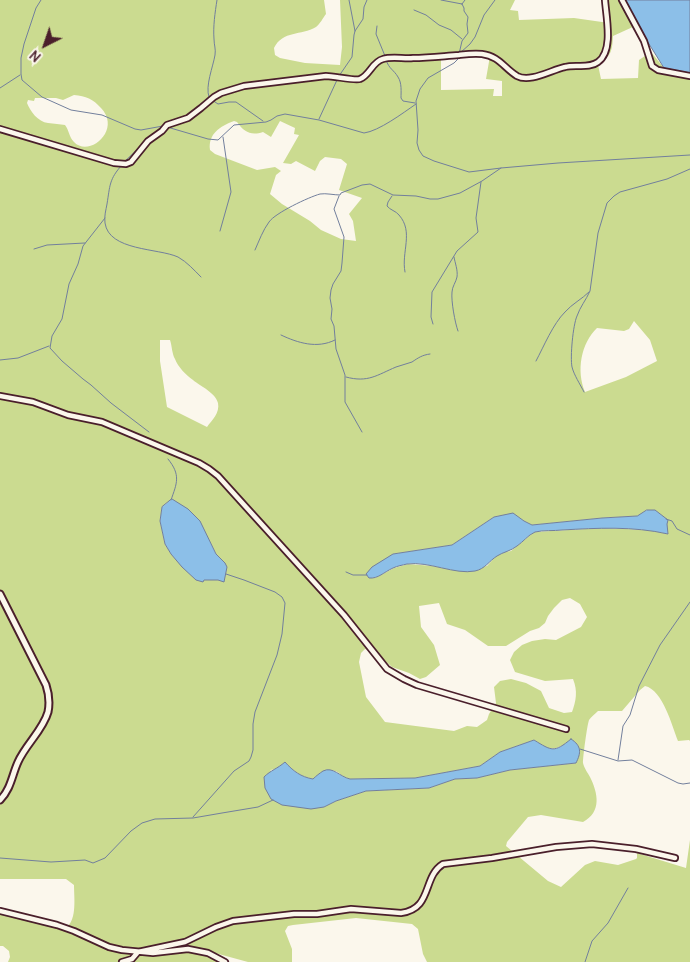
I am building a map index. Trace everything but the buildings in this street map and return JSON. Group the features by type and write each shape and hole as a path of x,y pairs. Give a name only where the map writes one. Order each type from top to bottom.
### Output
{"street":[{"path":"0,129 114,163 126,164 131,162 148,141 162,132 167,125 188,118 214,97 244,86 326,76 355,80 363,77 378,61 392,58 481,54 495,58 517,76 528,78 564,67 591,65 600,61 606,49 608,29 605,0"},
{"path":"622,0 644,41 652,66 658,70 690,76"},
{"path":"0,396 33,402 68,415 102,422 209,469 218,476 344,615 387,669 404,680 417,685 566,729"},
{"path":"0,594 44,679 49,695 49,706 44,722 18,762 7,791 0,800"},
{"path":"122,962 132,959 138,952 186,942 220,925 233,921 351,909 410,912 421,903 436,870 450,862 492,858 556,847 592,844 636,849 675,858"},
{"path":"0,911 57,925 110,946 153,953 188,949 208,953 225,962"}],"green space":[{"path":"0,0 324,0 326,14 319,24 310,30 282,38 274,48 275,55 280,58 305,63 340,65 342,47 340,0 515,0 510,10 518,11 519,20 574,18 609,23 609,0 626,0 635,26 613,36 610,53 598,65 601,79 638,78 639,60 651,52 664,68 690,73 690,741 678,741 662,701 657,694 645,686 622,711 598,711 589,720 583,763 595,789 597,802 593,813 583,822 541,815 528,817 507,842 506,846 548,881 561,887 585,865 595,861 618,865 636,859 637,853 686,868 690,840 690,962 427,962 423,954 418,929 412,924 356,918 288,926 285,931 292,949 292,962 248,962 215,953 227,962 8,962 10,957 9,951 0,946 0,908 67,927 74,913 74,885 66,879 0,879","holes":["441,56 490,56 486,79 502,81 502,96 493,96 494,89 441,90","78,95 92,100 101,108 106,116 108,125 106,133 95,144 88,147 80,146 72,140 65,125 41,121 32,113 27,103 28,100 34,101 35,98 63,100","234,121 248,132 255,134 263,132 271,137 280,121 295,128 294,134 299,135 283,163 291,164 296,161 315,171 320,161 325,157 341,159 347,164 339,190 362,198 349,214 353,221 356,241 341,239 321,230 270,194 276,175 281,171 275,167 257,170 215,154 210,150 213,135 224,125","634,321 650,340 657,361 626,377 585,392 582,384 581,366 587,341 597,328 624,331 629,329","160,340 170,340 174,357 180,368 214,396 218,403 218,410 207,427 167,407 160,361","172,499 203,528 216,554 225,563 218,580 196,580 171,554 165,544 160,521 162,507","647,510 652,510 663,517 668,534 650,530 602,528 534,532 511,551 496,556 487,566 461,571 408,564 372,578 393,554 452,545 494,517 513,514 532,525 638,516","570,598 580,604 587,617 581,627 556,640 545,639 522,645 514,652 510,660 515,672 545,681 573,679 576,696 572,712 564,713 549,708 541,691 526,683 511,679 500,681 494,687 496,703 487,720 477,727 467,726 454,731 385,722 366,697 359,662 361,653 365,649 370,650 392,667 420,679 426,677 440,665 434,645 421,627 419,606 439,603 447,624 465,630 488,646 506,646 530,631 539,628 545,623 548,616 562,600","534,740 551,749 564,745 576,763 510,770 477,778 455,779 429,788 366,791 324,807 270,770 278,769 285,762 298,773 313,779 329,770 350,779 415,778 480,766 500,752"]}],"water":[{"path":"626,0 690,0 690,73 664,68 631,15"},
{"path":"172,499 188,509 200,521 216,554 227,567 224,582 218,580 204,580 203,582 196,580 171,554 165,544 160,521 162,507"},
{"path":"647,510 655,510 668,520 668,534 655,531 615,528 538,531 532,533 515,548 499,555 484,567 475,571 467,572 424,564 407,564 375,577 369,578 366,574 372,567 393,554 452,545 494,517 513,513 532,525 637,516"},
{"path":"571,739 580,750 576,763 510,770 477,778 455,779 429,788 366,791 324,807 311,809 282,805 271,799 265,788 264,777 285,762 298,773 313,779 327,770 350,779 415,778 480,766 500,752 534,740 553,749 561,747"}],"waterway":[{"path":"41,0 36,8 24,44 21,58 22,80 42,97 71,110 102,115 135,129 141,130 163,126"},
{"path":"209,97 209,82 215,53 214,29 217,0"},
{"path":"349,0 355,31"},
{"path":"339,76 352,57 355,31 363,19 367,0"},
{"path":"441,0 462,4"},
{"path":"462,4 465,0"},
{"path":"460,53 475,37 484,15 495,0"},
{"path":"459,54 462,41 468,33 468,17 462,4"},
{"path":"414,10 451,30 462,39"},
{"path":"377,26 376,34 385,56"},
{"path":"459,58 428,78 420,89 416,101 417,143 419,150 423,156 434,161 469,172 558,163 690,155"},
{"path":"386,60 399,79 403,101 415,103"},
{"path":"0,88 20,75"},
{"path":"319,119 337,80"},
{"path":"212,100 218,104 236,102 263,121"},
{"path":"167,127 208,139 218,140 234,125 266,122 285,114 319,120 364,133 384,125 416,104"},
{"path":"220,231 231,192 223,137"},
{"path":"124,162 141,146"},
{"path":"122,165 112,179 110,187 105,218 108,232 115,239 125,244 178,257 201,277"},
{"path":"255,250 272,218 315,196 322,194 340,195 362,185 370,184 393,195 438,199 460,193 501,168"},
{"path":"584,392 572,367 573,333 578,313 590,291 598,233 607,203 620,192 667,179 690,169"},
{"path":"433,324 431,317 432,292 457,251 478,232 476,218 481,182"},
{"path":"339,196 334,209 344,237 341,271 331,290 331,319 334,326 336,349 345,375 345,402 362,432"},
{"path":"392,196 387,206 399,215 406,228 405,272"},
{"path":"105,218 83,246 78,264 69,284 62,319 52,336 50,348 62,361 111,403 149,432"},
{"path":"34,249 47,245 85,243"},
{"path":"454,257 457,274 452,290 452,301 458,331"},
{"path":"536,361 561,317 571,306 589,292"},
{"path":"281,335 308,344 328,343 335,340"},
{"path":"0,360 18,358 49,346"},
{"path":"346,377 366,379 430,354"},
{"path":"168,459 175,470 177,479 171,500"},
{"path":"666,519 672,521 677,529 690,535"},
{"path":"346,572 353,575 367,575"},
{"path":"193,817 234,771 249,761 251,757 255,712 277,655 282,634 285,603 282,597 275,592 226,574"},
{"path":"618,760 623,726 630,715 639,686 660,645 690,602"},
{"path":"580,749 618,761 632,760 678,783 690,783"},
{"path":"0,858 51,862 85,860 93,863 105,858 131,831 142,823 155,819 193,818 258,807 273,800"},
{"path":"585,962 592,941 608,923 628,888"}]}
